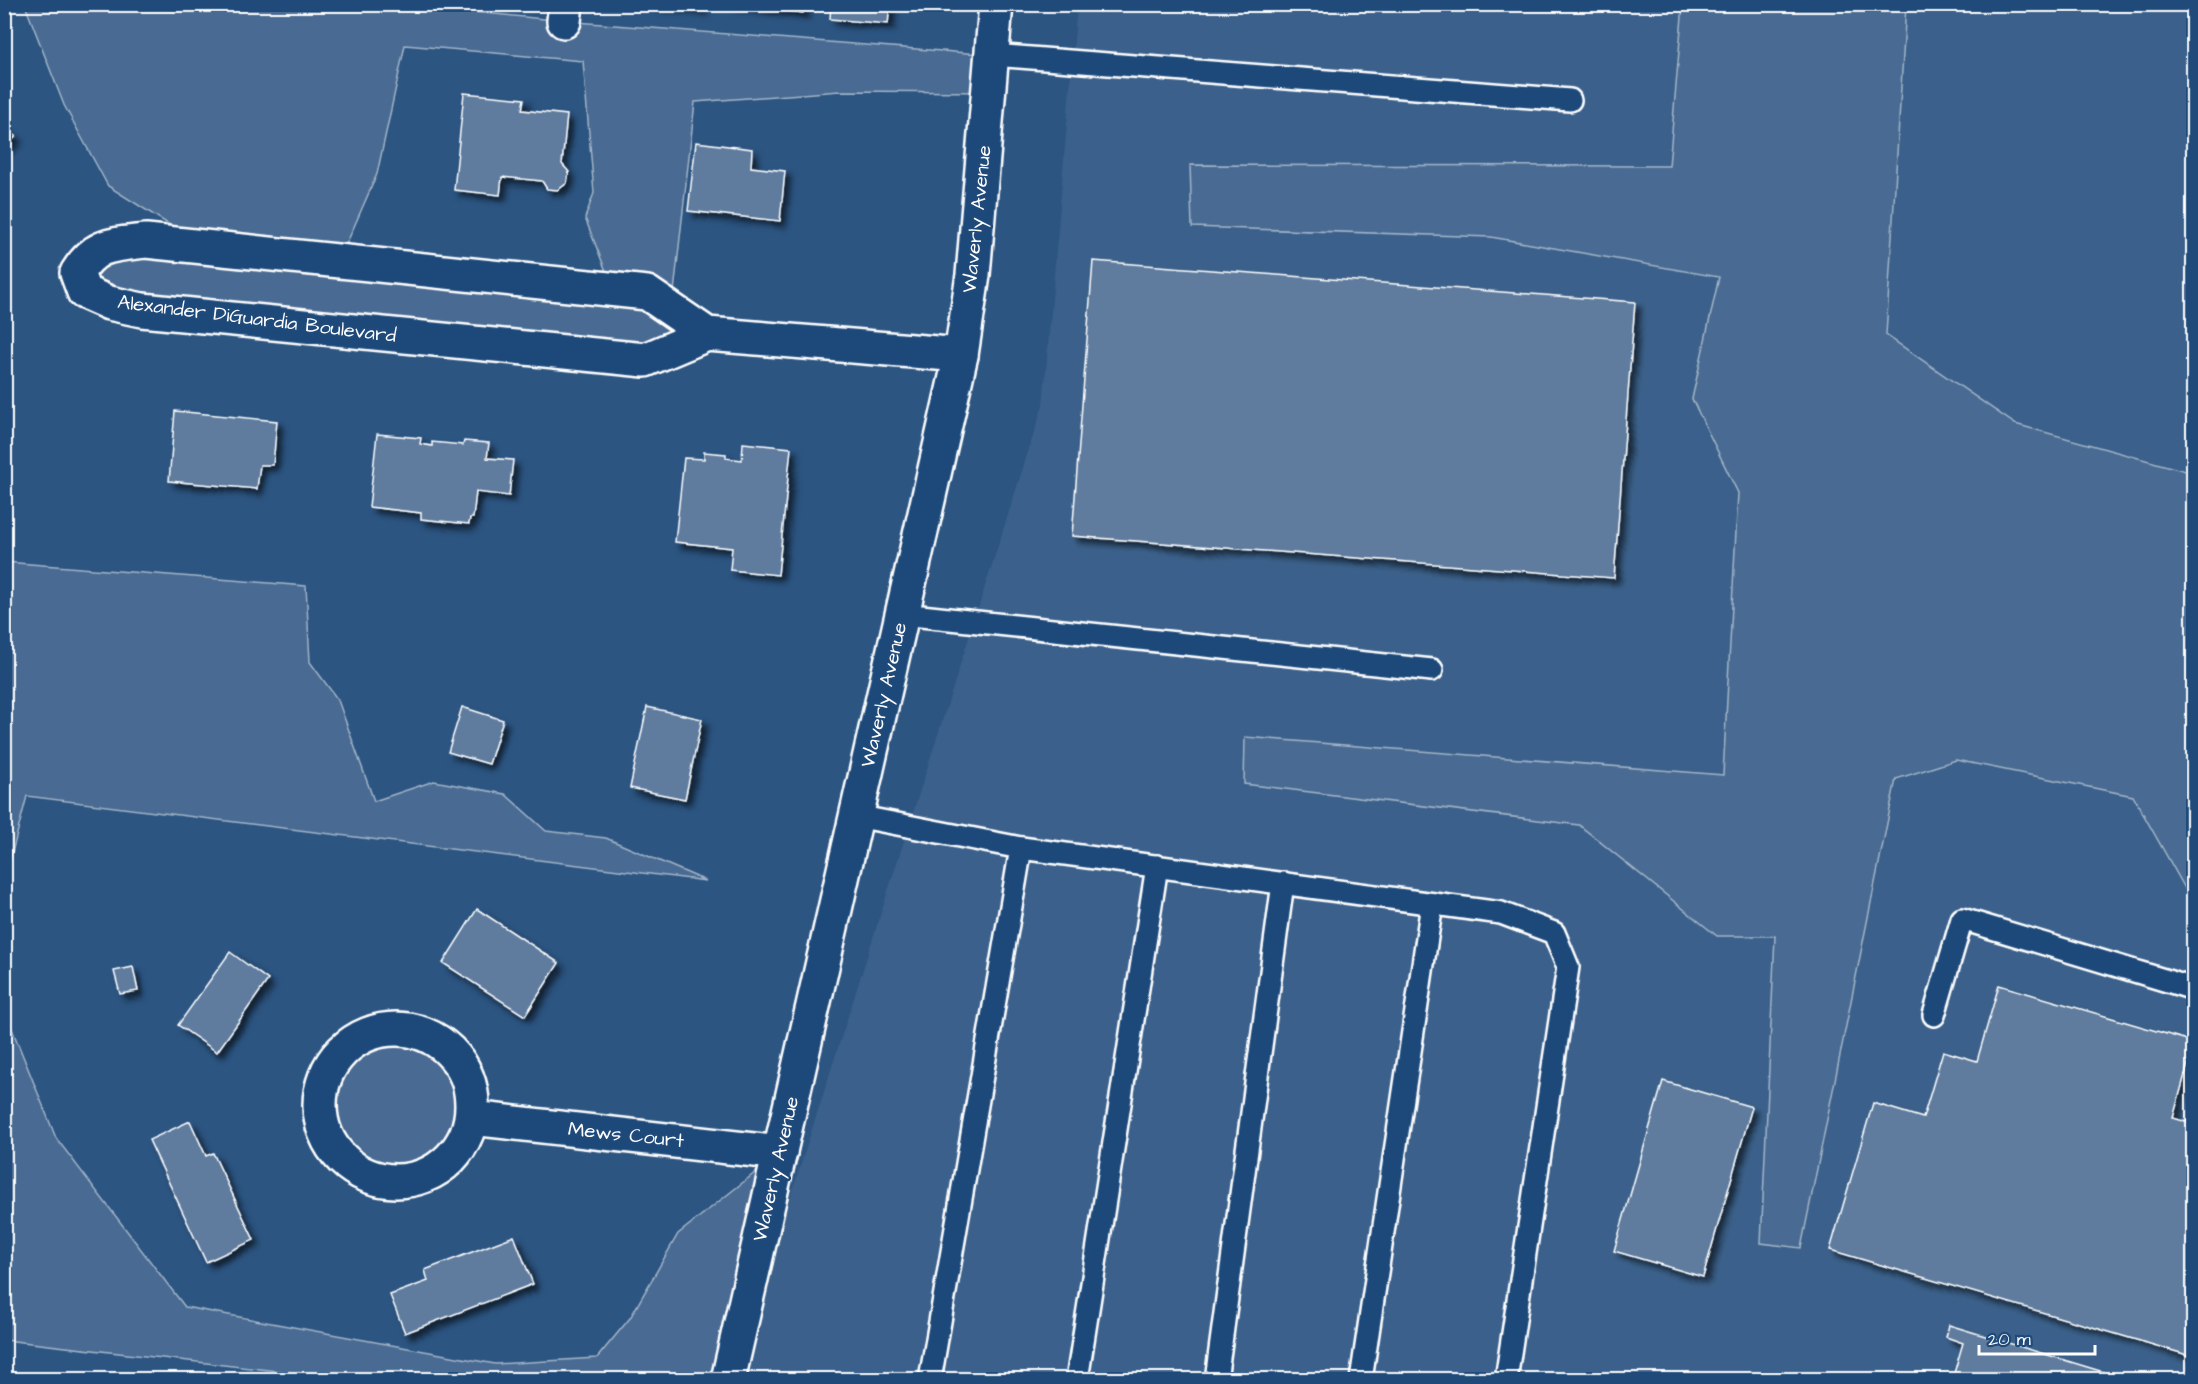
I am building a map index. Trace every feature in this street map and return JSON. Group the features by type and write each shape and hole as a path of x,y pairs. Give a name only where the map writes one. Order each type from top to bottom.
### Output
{"street":[{"name":"Waverly Avenue","path":"728,1380 961,355 972,275 996,4"},
{"name":"Alexander DiGuardia Boulevard","path":"707,334 647,293 146,241 112,245 88,255 76,273 84,292 109,303 142,310 622,358 645,360 707,334 961,355"},
{"path":"401,1029 426,1035 448,1048 464,1068 472,1092 472,1118 465,1141 450,1160 430,1174 407,1181 382,1181 360,1173 341,1159 328,1139 321,1117 321,1093 327,1072 340,1053 358,1040 379,1031 401,1029"},
{"name":"Mews Court","path":"472,1118 780,1153"}],"lane":[{"path":"992,55 1570,100"},
{"path":"902,614 1432,670"},
{"path":"856,816 1021,848 1501,913 1554,933 1568,967 1506,1380"},
{"path":"930,1380 1021,848"},
{"path":"1077,1380 1157,866"},
{"path":"1216,1380 1283,883"},
{"path":"1361,1380 1432,904"},
{"path":"1934,1016 1962,919 2193,988"}],"shaded area":[{"path":"25,5 403,5 564,21 992,55 990,92 840,91 695,102 672,310 707,334 645,360 84,292 88,255 203,246 108,186 64,105","holes":["405,45 583,61 594,193 585,218 613,289 339,261 377,174"]},
{"path":"1077,5 2193,5 2193,1379 732,1380 1043,405"},
{"path":"1683,5 1906,5 1886,335 2015,424 2193,473 2193,895 2186,890 2133,796 1956,760 1896,779 1801,1248 1761,1243 1775,936 1717,936 1579,825 1244,784 1245,737 1723,775 1738,493 1692,399 1719,277 1491,237 1192,227 1190,165 1669,166"},
{"path":"5,562 306,586 310,662 338,700 374,801 434,781 505,794 546,831 606,838 706,881 27,796 5,879"},
{"path":"4,1009 56,1138 185,1307 495,1364 597,1358 630,1318 678,1234 780,1153 728,1379 356,1380 5,1340"},
{"path":"396,1029 411,1030 425,1035 450,1051 466,1076 471,1090 471,1120 466,1134 450,1159 425,1175 411,1180 396,1181 381,1180 367,1175 342,1159 326,1134 321,1120 320,1105 321,1090 326,1076 342,1051 367,1035 381,1030"}],"building":[{"path":"650,4 702,4 702,9"},
{"path":"728,4 804,4 803,13"},
{"path":"831,4 890,4 888,24 830,19"},
{"path":"464,93 524,99 522,110 567,115 562,164 569,172 567,183 558,190 547,189 542,181 502,177 500,195 454,190"},
{"path":"4,127 16,136 4,150"},
{"path":"696,142 752,149 751,167 785,171 780,221 688,211"},
{"path":"1093,261 1635,302 1614,578 1072,536"},
{"path":"175,411 277,421 273,465 260,465 257,489 169,481"},
{"path":"377,434 421,438 420,444 432,446 432,442 463,445 464,441 489,443 487,458 513,460 509,496 476,492 473,518 470,518 469,524 421,519 421,513 369,507"},
{"path":"743,443 791,448 778,575 730,570 732,548 675,542 684,458 704,459 704,452 726,454 726,458 742,460"},
{"path":"462,707 503,720 489,764 448,752"},
{"path":"647,707 702,719 685,799 630,788"},
{"path":"477,909 559,963 525,1016 443,963"},
{"path":"230,952 268,980 217,1052 178,1025"},
{"path":"133,967 138,991 120,994 114,971"},
{"path":"1999,985 2194,1042 2173,1118 2194,1124 2194,1346 2191,1356 1830,1250 1873,1103 1923,1118 1943,1051 1977,1061"},
{"path":"1663,1081 1752,1107 1703,1277 1614,1251"},
{"path":"190,1121 206,1156 213,1153 254,1240 206,1262 149,1140"},
{"path":"514,1236 533,1284 405,1333 390,1295 428,1281 425,1270"},
{"path":"1949,1325 2130,1380 1952,1380 1963,1343 1946,1337"}]}
